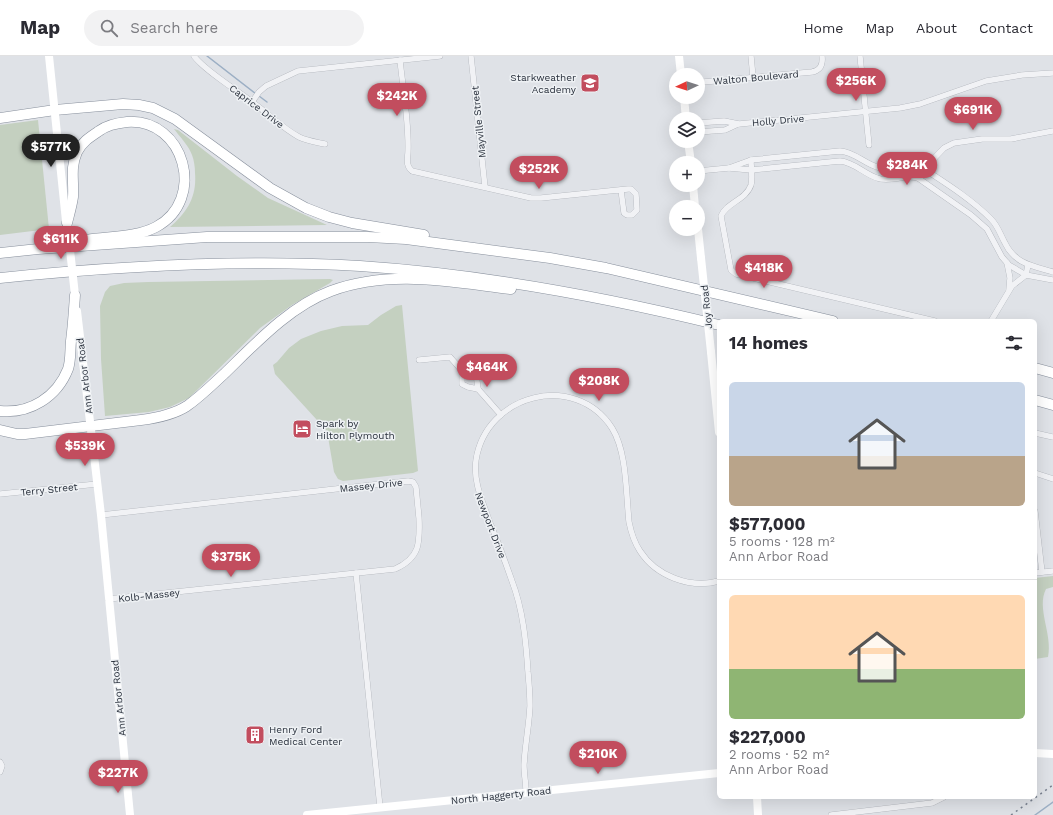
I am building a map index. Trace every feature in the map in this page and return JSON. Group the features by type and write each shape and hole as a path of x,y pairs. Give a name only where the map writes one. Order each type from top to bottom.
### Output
{"highway":[{"path":"0,118 55,110 124,104 153,108 166,113 175,119 270,188 288,199 312,210 352,223 468,242 488,250"},
{"path":"38,249 100,238 140,233 163,222 178,205 184,189 185,181 183,163 174,145 157,129 136,122 120,123 109,126 86,139 77,151 73,165 72,197 67,223"},
{"path":"0,253 207,237 278,236 406,239 550,258 606,268 824,319"},
{"path":"0,278 158,265 251,263 360,266 475,277 575,293 717,325"},
{"path":"0,284 16,277"},
{"path":"0,430 23,434 160,417 172,413 187,406 209,388 257,342 291,314 331,291 370,281 403,278 536,292 575,293"},
{"path":"0,411 16,411 33,406 49,397 61,384 68,367 75,295"},
{"path":"1037,369 1053,373"},
{"path":"1037,401 1053,405"}],"main road":[{"name":"Ann Arbor Road","path":"49,56 101,515 130,815"},
{"path":"679,56 680,68"},
{"name":"Joy Road","path":"699,236 717,412"},
{"path":"1037,753 1053,754"},
{"name":"North Haggerty Road","path":"307,815 717,773"},
{"path":"757,799 758,815"}],"street":[{"name":"Caprice Drive","path":"194,56 203,66 290,132 299,137 326,144"},
{"path":"252,102 259,92 266,86 298,71 440,56"},
{"name":"Mayville Street","path":"471,56 485,188"},
{"path":"751,56 754,77"},
{"name":"Walton Boulevard","path":"705,82 815,71 819,69 822,64 822,56"},
{"path":"860,56 869,145"},
{"path":"400,60 408,148 407,164 412,171 536,198 629,189 635,192 637,210 632,215 627,215 624,213 621,190"},
{"name":"Holly Drive","path":"705,122 724,121 739,124 866,112 920,104 986,81 1022,75 1053,73"},
{"name":"Holly Drive","path":"705,131 725,130 739,124"},
{"path":"918,178 924,169 944,148 954,143 982,139 1011,138 1053,131"},
{"path":"728,168 751,160 840,151 846,151 877,167 889,169 918,167 924,169 978,207 1000,230 1009,249 1018,259 1028,265 1053,272"},
{"path":"843,161 846,151"},
{"path":"800,156 800,165"},
{"path":"751,160 752,182 749,190 724,211 721,216 732,272 927,319"},
{"path":"705,170 728,168 751,170 843,161 877,178 918,178 988,229 1002,257 1007,263 1026,275 1053,280"},
{"path":"889,169 890,179"},
{"path":"991,235 1000,230"},
{"path":"1007,263 1010,278 1009,294"},
{"path":"992,319 1015,284 1026,275 1028,265"},
{"path":"419,360 450,357 464,373"},
{"path":"474,372 481,361"},
{"path":"474,372 470,371 464,373 461,379 462,384 478,389"},
{"path":"474,372 477,376 478,389 501,415"},
{"name":"Newport Drive","path":"526,792 524,765 530,702 524,628 517,596 479,493 475,473 476,458 481,441 493,423 508,409 523,401 537,397 563,396 576,399 594,409 609,424 620,443 629,522 635,543 643,555 654,567 682,581 702,583 717,581"},
{"path":"1037,433 1053,437"},
{"path":"1037,474 1053,478"},
{"name":"Massey Drive","path":"101,515 408,480 413,482 416,487 420,536 418,546 414,554 406,563 395,569 356,573"},
{"name":"Terry Street","path":"0,494 97,484"},
{"path":"1037,530 1042,572"},
{"path":"1037,573 1053,571"},
{"path":"356,573 380,807"},
{"name":"Kolb-Massey","path":"108,599 356,573"},
{"path":"0,762 2,766 0,771"},
{"path":"831,815 932,803 940,799"}],"green space":[{"path":"38,120 49,229 0,235 0,125"},
{"path":"174,129 178,130 268,198 327,225 170,227 186,210 190,203 195,182 195,166 191,152"},
{"path":"333,280 330,283 292,305 260,328 189,398 170,407 149,412 105,416 101,359 100,306 105,292 110,286 124,283 148,282"},
{"path":"402,305 418,471 413,473 343,481 338,479 334,472 327,431 275,374 273,365 289,348 301,339 321,331 342,326 368,325 396,306"},
{"path":"1053,576 1053,587 1046,589 1043,596 1049,649 1048,657 1037,659 1037,578"}],"waterway":[{"path":"207,56 256,94"},
{"path":"259,96 267,102"},
{"path":"1035,815 1053,802"}],"railway":[{"path":"1037,796 1053,785"},
{"path":"1011,815 1033,799"}],"place":[{"name":"Starkweather Academy","path":"590,83"},
{"name":"Spark by Hilton Plymouth","path":"302,429"},
{"name":"Henry Ford Medical Center","path":"255,735"}]}
